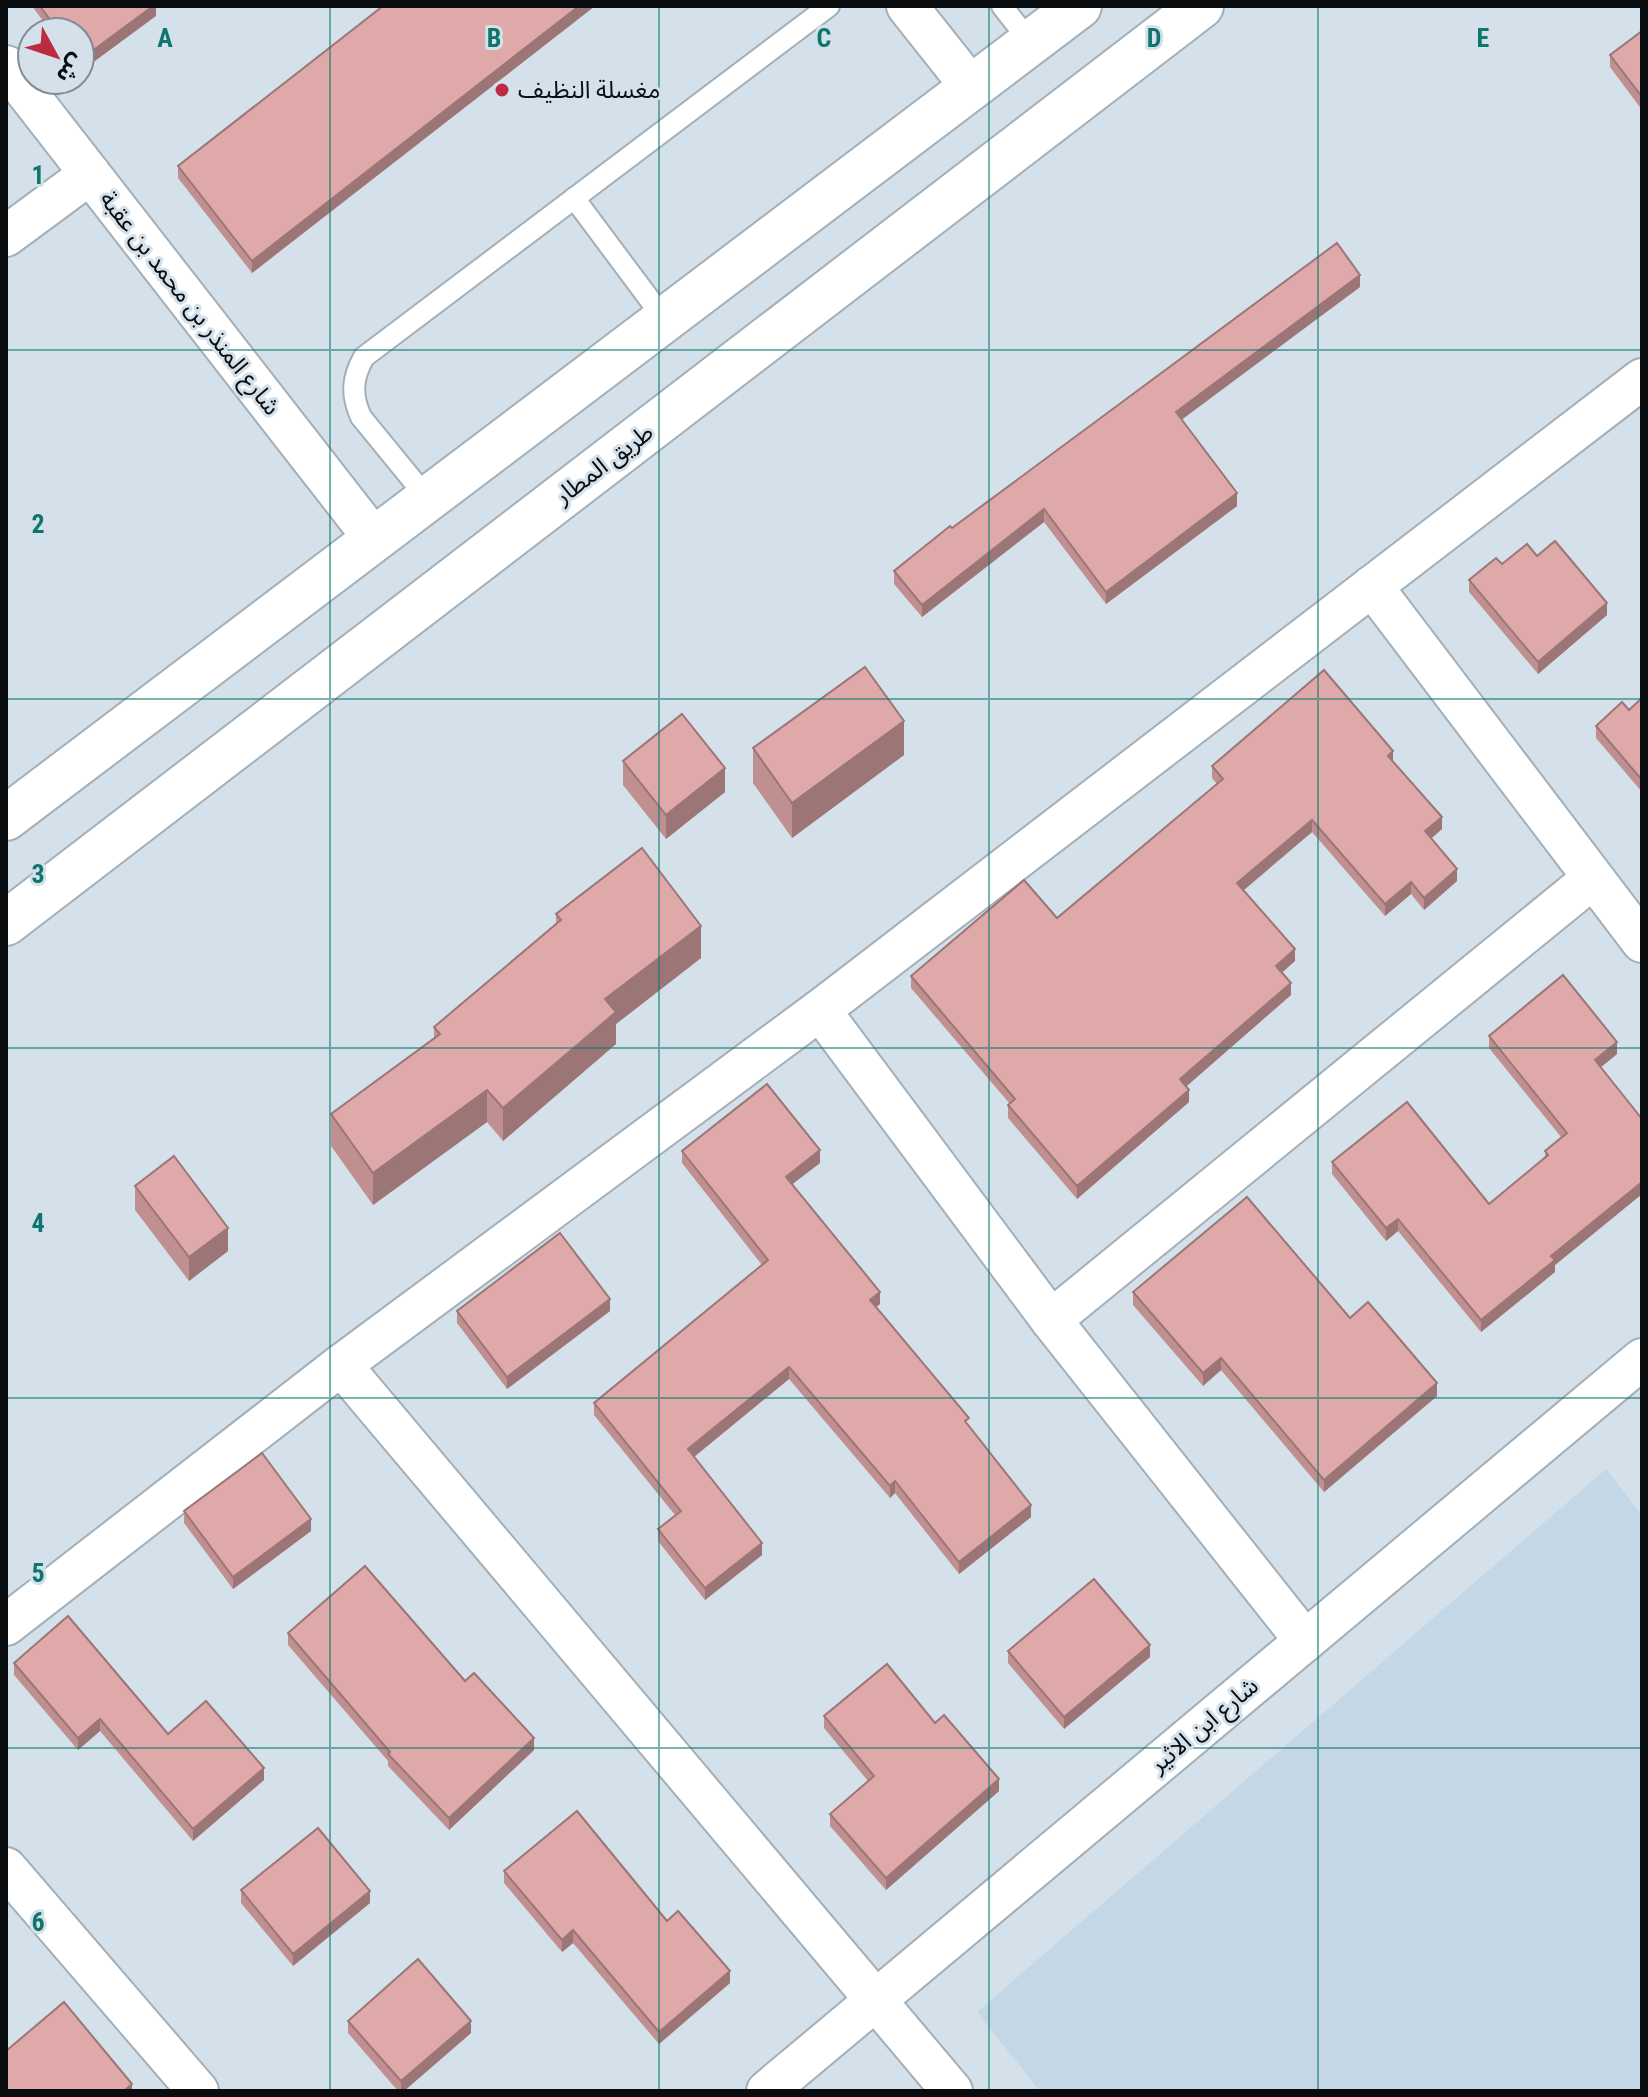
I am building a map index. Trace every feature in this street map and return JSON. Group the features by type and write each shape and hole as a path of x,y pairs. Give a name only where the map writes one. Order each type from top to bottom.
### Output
{"highway":[{"path":"6,818 1079,6"},
{"name":"طريق المطار","path":"6,923 1201,6"}],"street":[{"path":"907,6 972,88"},
{"name":"شارع المنذر بن محمد بن عقبة","path":"6,66 375,540"},
{"path":"6,236 90,174"},
{"path":"6,1625 341,1365 820,1010 1642,379"},
{"path":"1372,586 1642,942"},
{"path":"1051,1320 1592,879"},
{"path":"820,1010 1051,1320 1305,1641"},
{"path":"341,1365 952,2091"},
{"name":"شارع ابن الاثير","path":"767,2091 1305,1641 1635,1380"},
{"path":"6,1868 198,2091"}],"lane":[{"path":"428,499 361,417 354,401 357,370 374,347 829,6"},
{"path":"1002,6 1031,43"},
{"path":"574,198 665,320"}],"shaded area":[{"path":"1606,1469 1642,1515 1642,2091 1040,2091 977,2012"}],"building":[{"path":"40,6 153,6 96,48 96,16 47,16"},
{"path":"383,6 579,6 252,261 178,166"},
{"path":"1642,31 1642,97 1610,55"},
{"path":"1337,243 1360,275 1176,412 1237,493 1106,592 1044,509 922,605 894,571 950,526 952,528"},
{"path":"1555,541 1607,603 1538,662 1469,580 1496,558 1502,564 1527,544 1537,556"},
{"path":"865,667 904,721 792,803 753,748"},
{"path":"1324,670 1393,751 1388,756 1442,817 1425,831 1457,869 1424,898 1411,882 1385,904 1312,820 1237,883 1295,949 1276,966 1291,983 1180,1079 1189,1090 1077,1186 1008,1105 1015,1099 911,976 1024,880 1057,918 1223,779 1212,766"},
{"path":"1642,698 1642,780 1596,726 1622,702 1629,710"},
{"path":"682,714 725,768 666,815 623,761"},
{"path":"642,848 701,926 605,999 616,1012 503,1108 487,1090 373,1173 331,1114 440,1034 434,1027 561,920 556,914"},
{"path":"1563,975 1617,1042 1595,1060 1642,1119 1642,1182 1551,1256 1555,1260 1481,1320 1398,1219 1386,1228 1332,1162 1407,1102 1489,1204 1548,1155 1545,1151 1567,1133 1489,1036"},
{"path":"767,1084 820,1150 786,1177 880,1292 870,1300 969,1418 965,1421 1031,1505 959,1562 895,1481 890,1486 789,1367 688,1449 762,1543 705,1588 658,1529 681,1511 594,1403 768,1260 682,1151"},
{"path":"174,1156 228,1228 189,1257 135,1186"},
{"path":"1247,1197 1350,1318 1368,1302 1437,1383 1324,1480 1221,1358 1203,1373 1133,1292"},
{"path":"560,1233 610,1299 507,1377 457,1311"},
{"path":"262,1453 311,1519 233,1577 184,1511"},
{"path":"365,1566 465,1681 474,1673 534,1738 449,1818 388,1754 390,1752 288,1633"},
{"path":"1094,1579 1150,1645 1064,1717 1008,1651"},
{"path":"68,1616 168,1734 206,1701 264,1768 193,1829 100,1719 78,1738 14,1663"},
{"path":"887,1664 935,1723 944,1715 999,1779 886,1878 830,1814 874,1776 824,1716"},
{"path":"577,1811 667,1921 678,1911 730,1971 659,2032 573,1930 562,1940 504,1871"},
{"path":"318,1828 370,1891 293,1954 241,1890"},
{"path":"418,1959 471,2021 401,2081 348,2021"},
{"path":"64,2002 132,2084 124,2091 6,2091 6,2051"}],"place":[{"name":"مغسلة النظيف","path":"502,90"}]}
